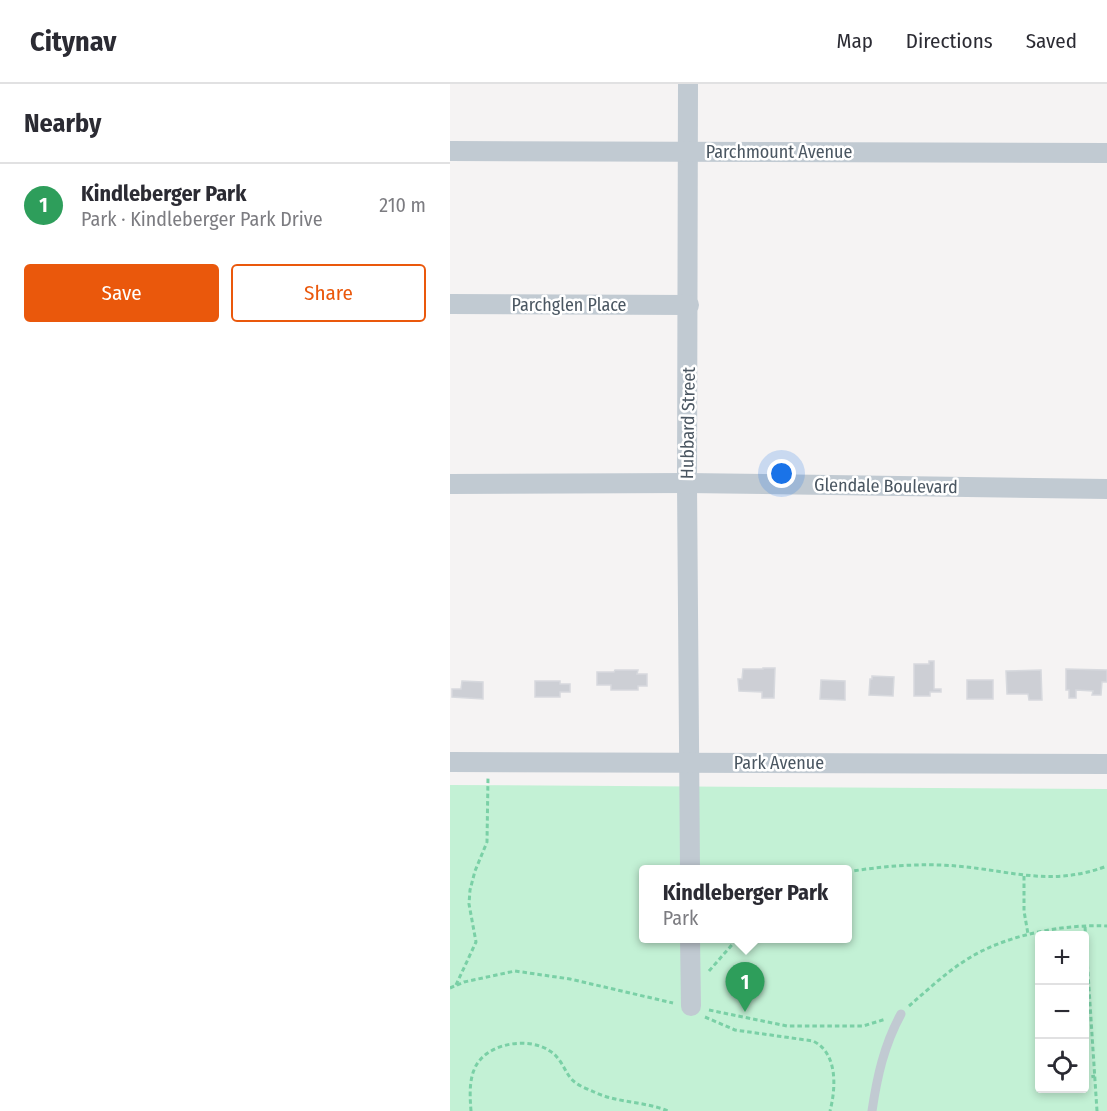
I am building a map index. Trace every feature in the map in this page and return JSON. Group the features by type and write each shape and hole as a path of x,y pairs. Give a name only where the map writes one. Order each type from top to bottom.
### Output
{"street":[{"name":"Hubbard Street","path":"688,84 687,483 690,865"},
{"name":"Parchmount Avenue","path":"450,151 1107,153"},
{"name":"Parchglen Place","path":"450,304 689,305"},
{"name":"Glendale Boulevard","path":"450,484 687,483 1107,489"},
{"name":"Park Avenue","path":"450,762 1107,764"},
{"path":"690,943 691,997"}],"lane":[{"path":"872,1111 883,1055 901,1014"}],"path":[{"path":"455,986 476,942 469,904 474,871 487,842 488,762"},
{"path":"852,872 941,865 1024,876 1064,877 1107,866"},
{"path":"1024,876 1024,911 1028,934"},
{"path":"450,988 464,982 515,971 691,997 787,1026 863,1026 901,1014 942,977 984,950 1028,934 1107,926"},
{"path":"1085,927 1097,1111"},
{"path":"691,997 712,968 734,943"},
{"path":"691,997 699,1014 735,1030 813,1041 820,1045 826,1051 833,1072 833,1098 830,1111"},
{"path":"471,1111 471,1084 474,1068 480,1059 498,1048 517,1044 527,1044 548,1050 558,1057 575,1083 595,1093 668,1111"},
{"path":"1089,1077 1095,1076"}],"green space":[{"path":"450,785 1107,789 1107,1111 450,1111"}],"building":[{"path":"929,661 934,661 934,689 941,689 941,692 930,692 930,696 914,696 914,664 929,664"},
{"path":"775,668 774,698 762,698 762,692 739,691 738,679 742,679 743,669"},
{"path":"1066,669 1107,670 1107,682 1102,682 1101,695 1092,695 1093,691 1076,690 1076,698 1069,698 1069,690 1066,690"},
{"path":"615,670 638,670 637,674 647,674 647,686 638,686 638,690 611,690 611,685 597,685 597,672 614,672"},
{"path":"1041,670 1042,700 1029,700 1028,694 1007,694 1006,671"},
{"path":"872,676 894,677 893,696 869,695"},
{"path":"821,680 845,681 845,700 820,699"},
{"path":"967,680 993,680 993,699 967,699"},
{"path":"462,681 483,682 483,699 452,697 452,689 461,689"},
{"path":"535,681 560,681 560,684 570,684 570,692 560,692 560,697 535,697"}],"place":[{"name":"Kindleberger Park","path":"745,1012"}]}
